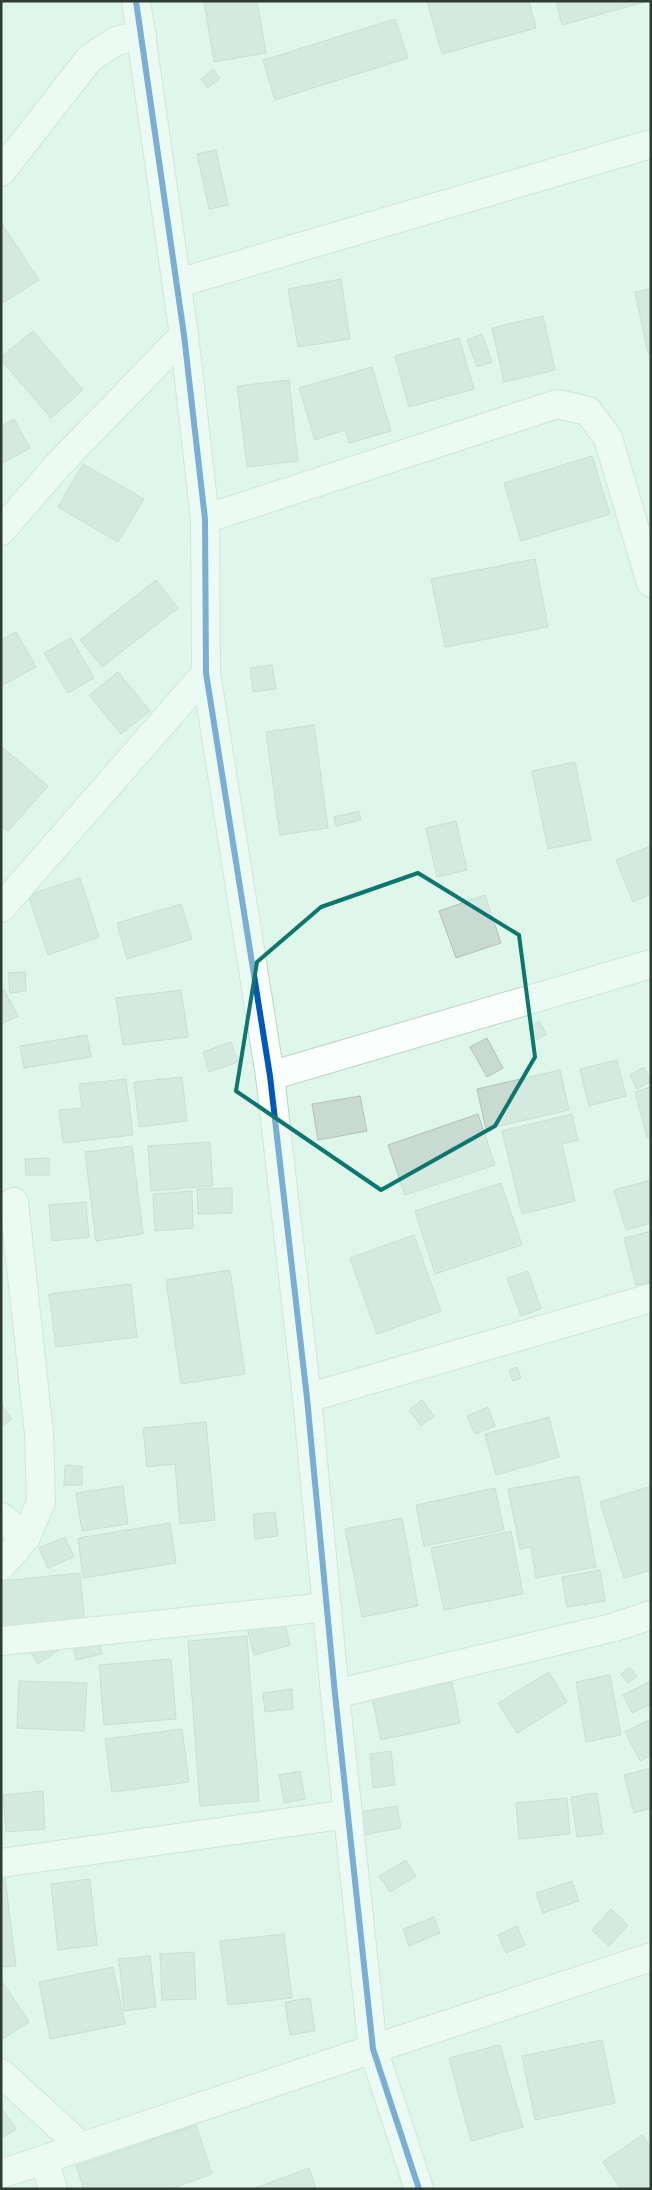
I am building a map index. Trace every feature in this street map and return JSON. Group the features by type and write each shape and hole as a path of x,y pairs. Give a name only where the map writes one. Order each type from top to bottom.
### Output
{"street":[{"path":"136,1 178,282 205,519 206,673 270,1076 306,1398 373,2049 419,2189"},
{"path":"1,172 90,58 116,41 142,35"},
{"path":"178,282 651,144"},
{"path":"1,530 58,465 184,335"},
{"path":"205,519 557,404 588,411 608,438 651,583"},
{"path":"1,908 206,673"},
{"path":"270,1076 651,964"},
{"path":"1,1566 26,1537 41,1502 39,1433 14,1202"},
{"path":"306,1398 651,1298"},
{"path":"1,1517 26,1537"},
{"path":"1,1641 327,1607"},
{"path":"335,1694 615,1627 651,1615"},
{"path":"1,1863 348,1814"},
{"path":"1,2174 651,1957"},
{"path":"1,2073 82,2147"},
{"path":"44,2160 53,2189"}],"highlighted area":[{"path":"418,873 519,935 535,1057 495,1126 381,1190 236,1091 257,962 321,907"}],"building":[{"path":"204,1 257,1 266,53 214,62"},
{"path":"427,1 529,1 536,28 442,54"},
{"path":"556,1 648,1 562,25"},
{"path":"395,19 408,58 275,100 263,60"},
{"path":"213,69 220,78 208,88 201,79"},
{"path":"216,150 228,205 209,209 197,154"},
{"path":"3,225 39,280 1,304 1,227"},
{"path":"341,279 350,339 298,347 288,289"},
{"path":"651,289 651,353 648,353 635,292"},
{"path":"543,316 555,370 504,382 492,328"},
{"path":"33,331 83,390 51,418 1,360 1,357"},
{"path":"482,334 492,362 477,367 467,340"},
{"path":"459,338 474,389 409,407 395,356"},
{"path":"372,367 391,431 349,443 345,430 315,440 299,388"},
{"path":"289,380 298,461 247,467 237,386"},
{"path":"14,419 30,448 1,464 1,426"},
{"path":"592,456 610,514 521,541 504,483"},
{"path":"83,464 144,499 118,542 58,507"},
{"path":"535,559 548,627 445,647 431,579"},
{"path":"156,580 178,608 102,667 80,640"},
{"path":"16,632 36,667 1,686 1,640"},
{"path":"71,638 94,678 68,693 44,653"},
{"path":"272,665 276,689 253,692 250,668"},
{"path":"118,672 150,711 121,734 89,695"},
{"path":"314,725 328,828 280,835 266,732"},
{"path":"1,746 48,786 8,831 1,826"},
{"path":"575,762 591,840 548,849 532,771"},
{"path":"359,811 361,820 336,826 334,817"},
{"path":"456,821 467,870 437,877 426,828"},
{"path":"651,846 651,894 633,902 616,860"},
{"path":"80,878 99,937 48,955 28,895"},
{"path":"485,895 501,943 456,958 439,911"},
{"path":"181,904 192,939 127,959 117,923"},
{"path":"25,972 26,991 10,993 8,973"},
{"path":"4,990 18,1016 1,1024 1,991"},
{"path":"181,990 188,1037 123,1045 116,998"},
{"path":"539,1021 547,1034 537,1040 529,1028"},
{"path":"87,1035 91,1057 24,1068 20,1046"},
{"path":"487,1038 503,1068 487,1077 470,1047"},
{"path":"231,1042 238,1062 209,1072 203,1052"},
{"path":"617,1060 626,1096 589,1106 580,1069"},
{"path":"644,1067 651,1081 637,1089 630,1075"},
{"path":"560,1070 569,1110 486,1129 477,1089"},
{"path":"182,1077 187,1121 139,1127 134,1082"},
{"path":"126,1079 133,1135 63,1143 59,1110 82,1108 79,1084"},
{"path":"651,1087 651,1136 647,1137 635,1092"},
{"path":"360,1096 367,1131 318,1140 312,1104"},
{"path":"478,1114 495,1165 405,1195 388,1145"},
{"path":"572,1114 578,1140 562,1144 575,1201 522,1214 502,1131"},
{"path":"210,1142 213,1186 151,1191 148,1146"},
{"path":"132,1146 143,1234 96,1241 85,1152"},
{"path":"49,1158 49,1175 26,1175 25,1159"},
{"path":"651,1180 651,1223 626,1230 614,1190"},
{"path":"501,1183 522,1245 435,1274 415,1211"},
{"path":"232,1188 232,1213 198,1214 197,1189"},
{"path":"192,1191 193,1228 155,1231 153,1194"},
{"path":"86,1202 89,1237 52,1241 49,1205"},
{"path":"651,1231 651,1282 636,1285 624,1238"},
{"path":"414,1235 441,1311 377,1334 350,1258"},
{"path":"230,1270 245,1374 181,1384 166,1280"},
{"path":"528,1271 541,1309 521,1316 507,1278"},
{"path":"131,1284 137,1337 56,1347 49,1294"},
{"path":"517,1367 521,1378 513,1381 509,1370"},
{"path":"422,1400 434,1416 421,1426 409,1410"},
{"path":"1,1404 12,1419 1,1427"},
{"path":"488,1407 495,1426 475,1434 467,1416"},
{"path":"549,1417 559,1457 496,1475 485,1434"},
{"path":"206,1422 215,1520 180,1524 175,1464 147,1467 143,1428"},
{"path":"65,1465 82,1466 82,1485 64,1485"},
{"path":"579,1476 596,1567 536,1578 531,1547 520,1549 508,1489"},
{"path":"123,1486 128,1524 82,1531 76,1493"},
{"path":"651,1486 651,1570 624,1578 600,1502"},
{"path":"495,1488 504,1530 424,1546 416,1505"},
{"path":"275,1512 278,1536 255,1539 253,1514"},
{"path":"402,1518 418,1606 362,1617 345,1529"},
{"path":"170,1523 176,1563 83,1578 78,1538"},
{"path":"511,1531 523,1594 444,1610 431,1548"},
{"path":"65,1537 74,1557 48,1568 39,1548"},
{"path":"600,1570 605,1601 567,1607 562,1577"},
{"path":"80,1573 85,1627 1,1635 1,1581"},
{"path":"283,1615 290,1645 254,1655 246,1624"},
{"path":"247,1636 259,1801 200,1806 188,1641"},
{"path":"53,1638 60,1649 38,1664 31,1653"},
{"path":"98,1639 102,1654 76,1660 73,1645"},
{"path":"171,1659 176,1719 104,1725 99,1665"},
{"path":"629,1667 637,1676 628,1683 621,1674"},
{"path":"549,1672 567,1702 517,1733 498,1703"},
{"path":"610,1675 621,1735 586,1742 576,1682"},
{"path":"19,1681 87,1683 84,1731 17,1728"},
{"path":"452,1682 460,1723 381,1740 372,1698"},
{"path":"649,1682 651,1686 651,1704 632,1713 623,1695"},
{"path":"292,1689 293,1709 265,1712 263,1693"},
{"path":"651,1719 651,1755 640,1761 625,1732"},
{"path":"182,1729 189,1782 112,1792 105,1739"},
{"path":"391,1751 395,1785 373,1788 370,1754"},
{"path":"651,1768 651,1808 634,1813 624,1775"},
{"path":"300,1771 305,1799 284,1803 279,1775"},
{"path":"43,1791 45,1829 6,1832 3,1795"},
{"path":"597,1793 603,1834 577,1837 571,1797"},
{"path":"567,1798 570,1834 519,1839 516,1803"},
{"path":"397,1806 401,1828 363,1835 359,1812"},
{"path":"406,1860 416,1876 390,1892 379,1876"},
{"path":"5,1877 16,1966 1,1967 1,1878"},
{"path":"90,1879 97,1945 58,1950 51,1884"},
{"path":"572,1881 579,1901 543,1913 536,1893"},
{"path":"611,1909 628,1925 609,1946 592,1930"},
{"path":"434,1917 440,1933 409,1946 403,1929"},
{"path":"517,1926 525,1945 506,1953 498,1935"},
{"path":"284,1934 292,1998 228,2005 220,1941"},
{"path":"194,1952 196,1999 162,2000 160,1954"},
{"path":"150,1956 156,2007 124,2011 119,1959"},
{"path":"113,1967 125,2024 50,2039 39,1982"},
{"path":"1,1980 29,2022 1,2040"},
{"path":"310,1998 315,2031 290,2035 285,2002"},
{"path":"602,2040 615,2103 535,2120 522,2056"},
{"path":"500,2045 523,2127 471,2141 449,2058"},
{"path":"1,2107 16,2129 1,2139"},
{"path":"196,2125 212,2174 170,2189 84,2189 76,2166"},
{"path":"642,2135 651,2147 651,2189 621,2189 603,2162"},
{"path":"309,2168 316,2189 253,2189"}],"cycle path":[{"path":"136,1 184,335 205,519 206,673 270,1076 307,1398 335,1694 373,2049 419,2189"}]}
